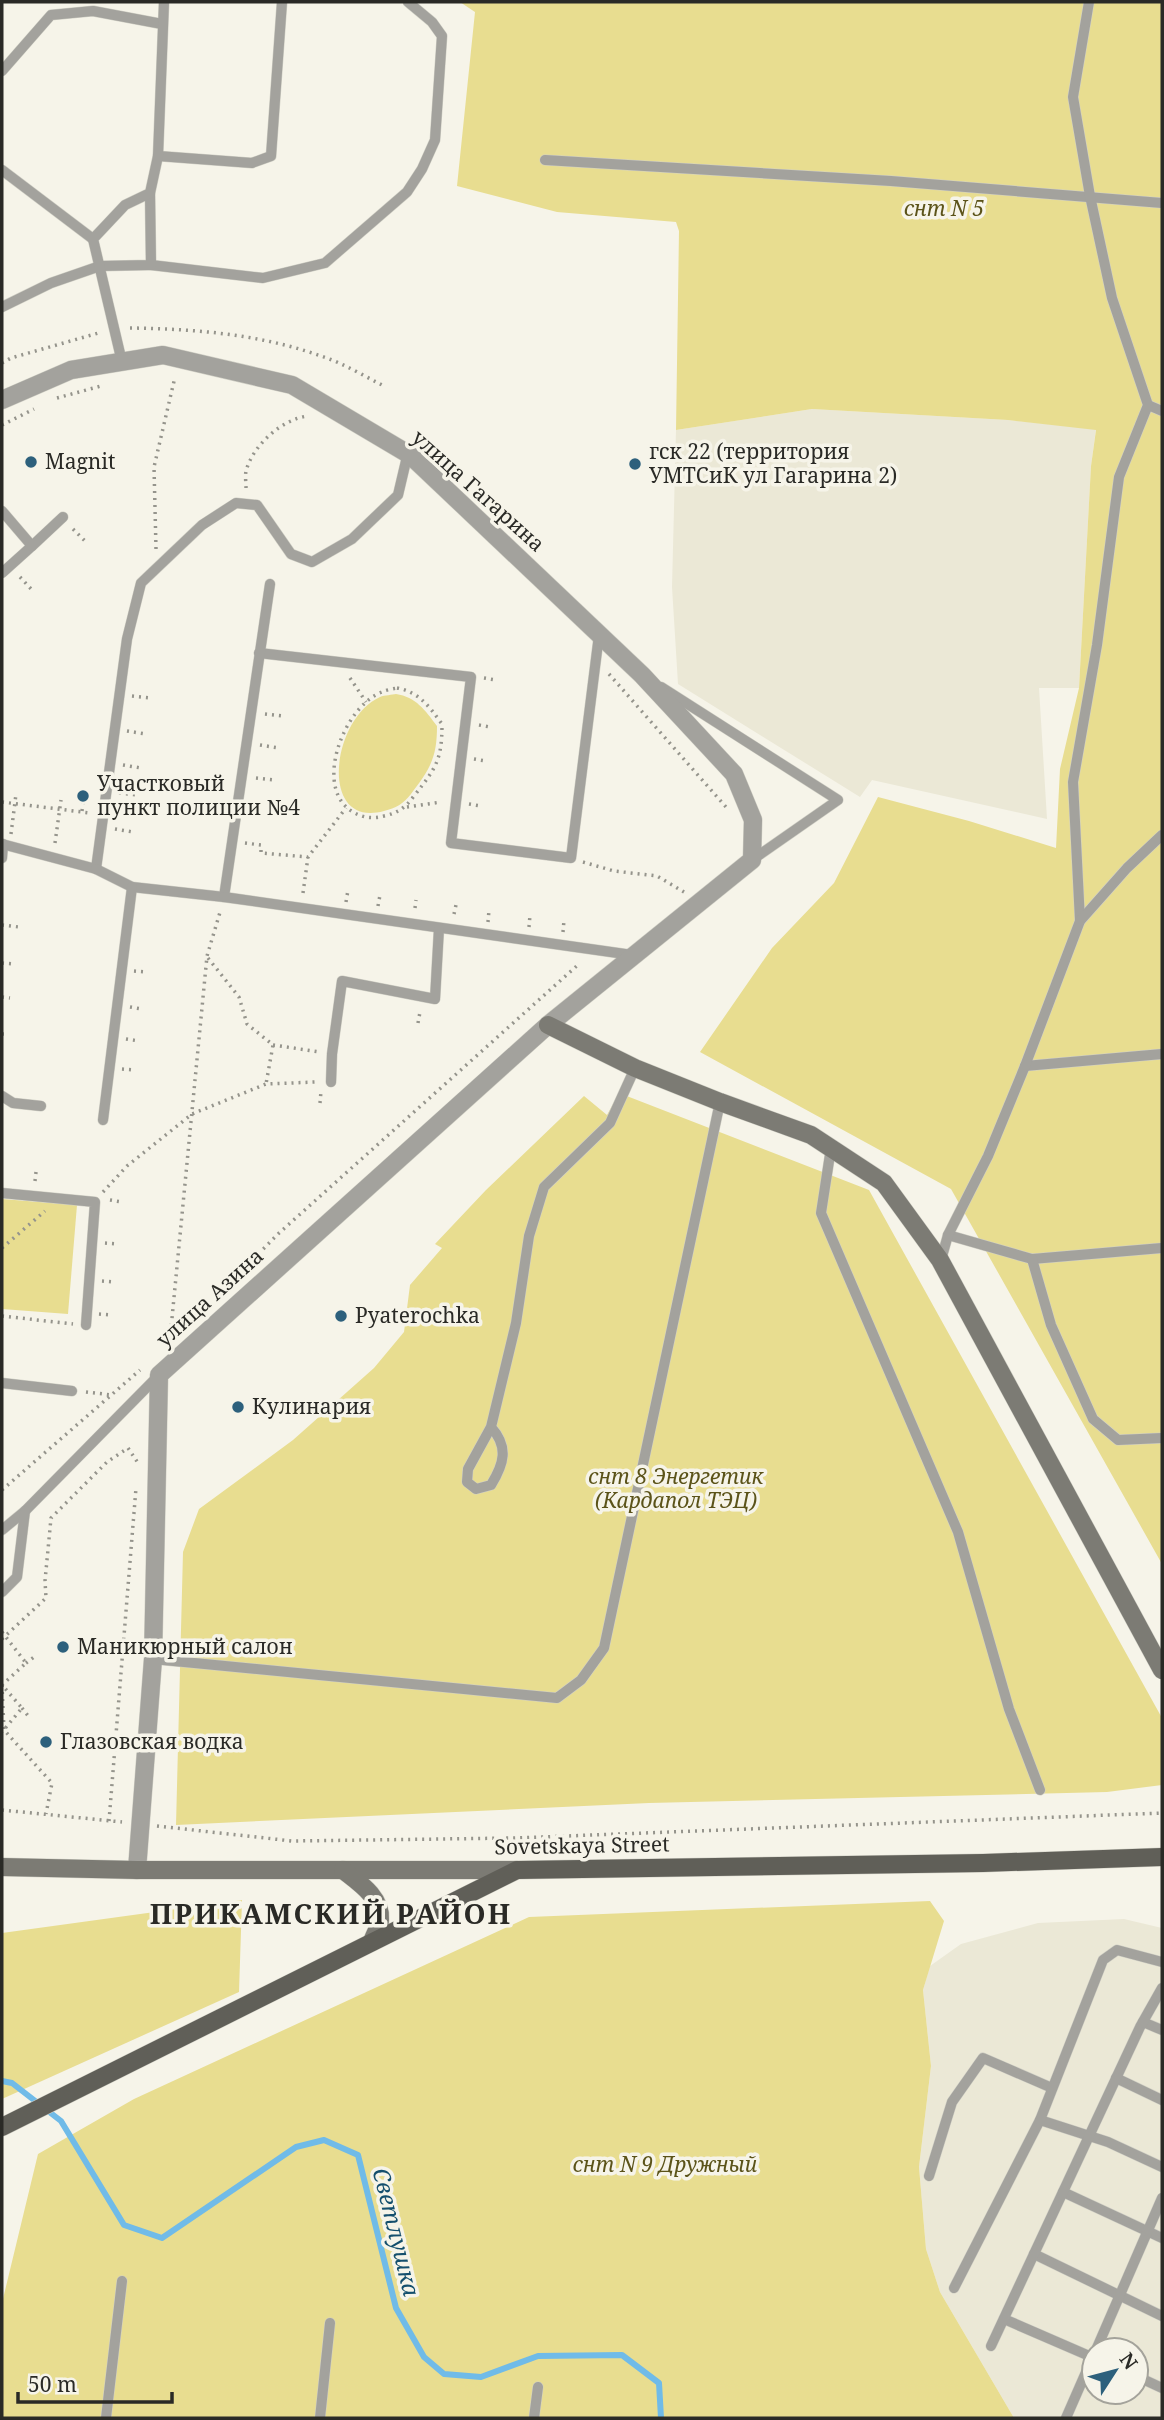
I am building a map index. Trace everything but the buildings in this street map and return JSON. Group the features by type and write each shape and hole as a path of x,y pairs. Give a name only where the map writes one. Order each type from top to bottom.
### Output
{"main road":[{"name":"Sovetskaya Street","path":"517,1870 983,1863 1162,1857"},
{"path":"2,2127 517,1870"}],"street":[{"name":"улица Гагарина","path":"2,400 71,370 163,355 292,385 410,455 642,675 734,774 753,820 751,860"},
{"name":"улица Азина","path":"137,1870 153,1659 159,1375 548,1025 751,860"},
{"path":"548,1025 635,1068 811,1135 884,1183 940,1260 1162,1670"},
{"name":"Sovetskaya Street","path":"2,1867 137,1870 517,1870"},
{"path":"343,1870 368,1889 377,1903 380,1920 372,1942"}],"lane":[{"path":"151,265 150,193 158,156 164,2"},
{"path":"158,156 252,163 271,156 282,2"},
{"path":"2,307 51,283 100,266 151,265 262,278 325,263 407,192 422,169 435,140 442,36 432,22 408,2"},
{"path":"1080,921 1073,782 1097,645 1119,477 1148,405 1112,298 1073,97 1089,2"},
{"path":"2,71 51,15 93,10 162,24"},
{"path":"545,160 1090,195 1162,203"},
{"path":"2,170 93,239 122,362"},
{"path":"93,239 125,205 150,193"},
{"path":"1148,405 1162,411"},
{"path":"96,869 127,639 141,583 202,525 236,503 257,505 291,554 312,562 352,539 398,495 406,461 410,455"},
{"path":"2,511 32,546"},
{"path":"2,573 63,517"},
{"path":"224,897 270,584"},
{"path":"259,653 471,677 451,843 570,858 599,634"},
{"path":"642,675 838,800 751,860"},
{"path":"940,1260 948,1235 988,1156 1080,921 1127,868 1162,835"},
{"path":"2,858 5,845 96,869 132,887 224,897 632,955"},
{"path":"103,1120 132,887"},
{"path":"331,1082 342,981 435,999 439,928"},
{"path":"1025,1066 1162,1054"},
{"path":"491,1427 499,1436 504,1460 491,1485 476,1489 467,1482 468,1469 491,1427 516,1323 529,1236 544,1187 610,1123 635,1068"},
{"path":"2,1096 13,1103 41,1106"},
{"path":"153,1659 556,1698 581,1680 604,1648 720,1102"},
{"path":"831,1148 821,1213 958,1532 1009,1709 1040,1790"},
{"path":"2,1194 95,1202 86,1325"},
{"path":"948,1235 1032,1259 1162,1248"},
{"path":"1032,1259 1051,1325 1093,1419 1118,1440 1162,1438"},
{"path":"2,1530 159,1375"},
{"path":"2,1383 72,1391"},
{"path":"2,1592 17,1577 24,1511"},
{"path":"954,2288 1040,2120 1103,1960 1117,1950 1162,1962"},
{"path":"991,2346 1116,2078 1162,1988"},
{"path":"1143,2022 1162,2030"},
{"path":"929,2176 951,2102 983,2058 1052,2088"},
{"path":"1116,2078 1162,2100"},
{"path":"1040,2120 1108,2142 1162,2167"},
{"path":"1063,2192 1162,2238"},
{"path":"1102,2336 1162,2198"},
{"path":"1034,2254 1162,2316"},
{"path":"106,2418 122,2281"},
{"path":"1004,2319 1080,2349"},
{"path":"320,2418 330,2323"},
{"path":"534,2418 538,2386"},
{"path":"1070,2417 1080,2391"}],"path":[{"path":"156,568 154,467 176,372 168,372"},
{"path":"53,400 103,386"},
{"path":"2,425 43,405"},
{"path":"245,504 246,471 258,446 293,418 314,416"},
{"path":"63,517 86,542"},
{"path":"595,659 730,812"},
{"path":"340,663 366,702"},
{"path":"405,808 435,769 440,757 442,724 423,699 412,691 397,688 380,692 366,702 349,721 340,738 336,754 335,785 339,798 346,808 357,815 373,819 405,808 437,802 456,803"},
{"path":"5,845 16,794"},
{"path":"54,858 61,800"},
{"path":"2,802 104,814"},
{"path":"82,811 83,803"},
{"path":"301,908 308,857 346,808"},
{"path":"232,842 261,845 261,853 308,857"},
{"path":"570,858 614,871 657,876 691,896"},
{"path":"178,1335 169,1344 207,956 224,897"},
{"path":"2,925 19,927"},
{"path":"224,1289 278,1234 595,949"},
{"path":"207,956 239,997 247,1024 273,1045 332,1054"},
{"path":"2,963 14,964"},
{"path":"2,997 10,998"},
{"path":"266,1084 273,1045"},
{"path":"95,1202 127,1166 192,1114 266,1084 331,1082"},
{"path":"2,1248 59,1199"},
{"path":"2,1316 86,1325"},
{"path":"2,1490 141,1370"},
{"path":"72,1391 112,1395"},
{"path":"26,1663 3,1635 46,1598 51,1518 107,1462 128,1448 138,1461 109,1821"},
{"path":"34,1657 2,1685 3,1731 52,1783 46,1815"},
{"path":"2,1685 29,1717"},
{"path":"3,1731 22,1708"},
{"path":"2,1810 292,1841 516,1838 1162,1813"}],"shaded area":[{"path":"812,409 1008,420 1096,429 1091,466 1079,688 1039,688 1047,819 872,780 860,797 678,684 672,587 676,430"},
{"path":"1124,1919 1162,1928 1162,2418 1014,2418 940,2292 926,2249 919,2167 931,2066 923,1990 930,1966 961,1944 1038,1923"}],"green space":[{"name":"снт N 5","path":"460,2 1162,2 1162,1564 951,1189 700,1052 772,948 834,883 878,797 1056,848 1060,769 1079,688 1091,466 1096,430 1008,420 812,409 676,430 679,231 676,222 557,212 457,186 475,12"},
{"path":"396,694 415,701 437,726 434,755 423,777 402,803 384,811 363,812 349,804 341,789 339,769 342,747 363,709 380,697"},
{"name":"снт 8 Энергетик (Кардапол ТЭЦ)","path":"619,1093 869,1190 1162,1718 1162,1785 1107,1792 649,1803 176,1825 183,1552 199,1509 293,1440 374,1368 404,1332 410,1285 442,1248 435,1244 486,1190 584,1096 607,1115"},
{"path":"2,1199 77,1205 68,1314 2,1309"},
{"path":"242,1900 239,1992 2,2099 2,1933"},
{"name":"снт N 9 Дружный","path":"930,1901 944,1921 923,1990 931,2066 919,2167 926,2249 940,2292 1014,2418 2,2418 2,2303 38,2154 134,2099 529,1917"}],"waterway":[{"name":"Светлушка","path":"2,2081 12,2083 61,2121 124,2225 162,2238 296,2147 324,2140 358,2155 396,2308 424,2357 444,2374 481,2377 538,2356 622,2355 659,2383 661,2418"}],"place":[{"name":"Magnit","path":"31,462"},
{"name":"гск 22 (территория УМТСиК ул Гагарина 2)","path":"635,464"},
{"name":"Участковый пункт полиции №4","path":"83,796"},
{"name":"Pyaterochka","path":"341,1316"},
{"name":"Кулинария","path":"238,1407"},
{"name":"Маникюрный салон","path":"63,1647"},
{"name":"Глазовская водка","path":"46,1742"}],"district":[{"name":"ПРИКАМСКИЙ РАЙОН","path":"331,1914"}]}
